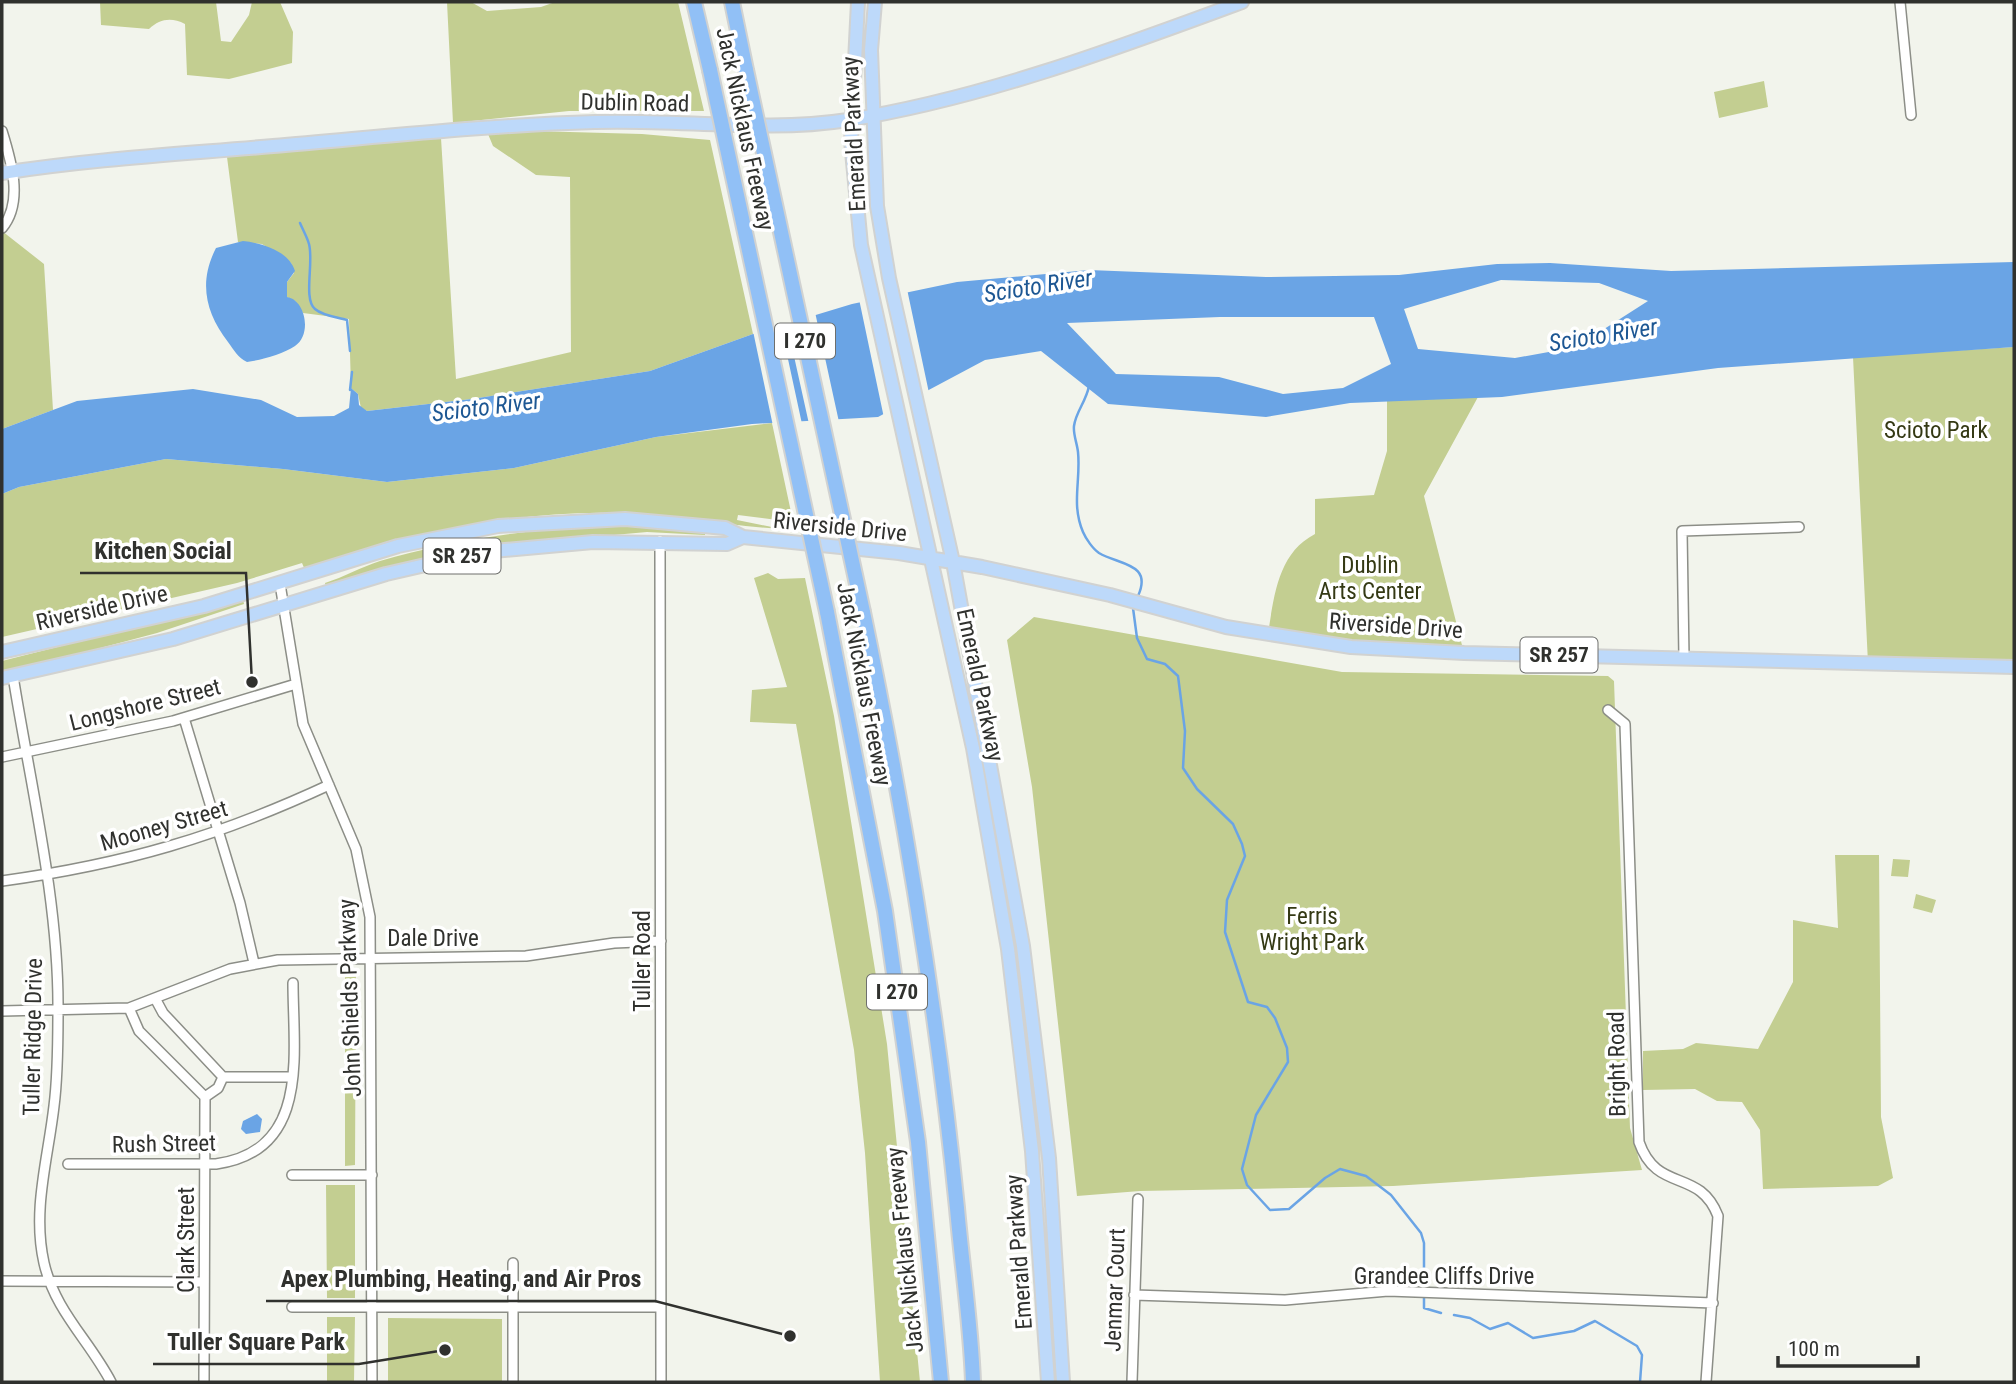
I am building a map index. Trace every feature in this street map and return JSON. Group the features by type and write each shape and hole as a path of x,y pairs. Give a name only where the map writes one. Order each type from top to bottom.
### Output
{"highway":[{"name":"Jack Nicklaus Freeway","path":"694,2 827,611 885,911 918,1142 941,1382"},
{"name":"Jack Nicklaus Freeway","path":"732,2 893,757 918,906 950,1137 974,1382"}],"main road":[{"name":"Emerald Parkway","path":"858,2 852,119 853,175 868,281 973,748 1008,949 1032,1151 1048,1382"},
{"name":"Emerald Parkway","path":"875,2 870,50 873,174 888,278 953,562 1023,946 1049,1158 1063,1382"},
{"name":"Dublin Road","path":"7,172 125,158 562,123 641,122 753,127 852,119 919,106 1085,59 1242,2"},
{"name":"Riverside Drive","path":"2,652 165,615 280,584 398,546 452,534 532,523 590,519 669,522 725,528 743,537 953,562 1110,595 1226,627 1350,647 2014,667"},
{"name":"Riverside Drive","path":"7,677 173,639 386,574 482,552 558,544 660,541 727,544 743,537"}],"street":[{"path":"1900,2 1911,115"},
{"path":"2,131 13,208 2,228"},
{"path":"1685,658 1682,531 1799,527"},
{"name":"Tuller Road","path":"660,541 661,1382"},
{"name":"John Shields Parkway","path":"280,584 306,733 362,870 369,907 372,958 372,1382"},
{"name":"Tuller Ridge Drive","path":"7,677 25,753 56,957 58,1011 54,1106 40,1213 41,1248 49,1281 65,1315 111,1382"},
{"name":"Longshore Street","path":"2,757 184,718 296,684"},
{"name":"Bright Road","path":"1608,710 1625,724 1639,1142 1652,1168 1695,1186 1712,1202 1717,1216 1706,1382"},
{"path":"184,718 254,963"},
{"name":"Mooney Street","path":"2,881 159,852 217,833 329,785"},
{"name":"Dale Drive","path":"2,1011 129,1008 156,1000 215,974 254,963 303,958 526,956 614,943 661,941"},
{"name":"Rush Street","path":"68,1164 205,1164 239,1159 269,1139 288,1110 292,1077 293,983"},
{"path":"156,1000 163,1013 223,1077 292,1077"},
{"path":"129,1008 139,1031 205,1097 218,1088 223,1077"},
{"name":"Clark Street","path":"204,1382 205,1097"},
{"path":"292,1175 372,1175"},
{"name":"Jenmar Court","path":"1132,1382 1138,1199"},
{"path":"513,1263 513,1382"},
{"path":"2,1281 204,1282"},
{"name":"Grandee Cliffs Drive","path":"1134,1295 1285,1300 1388,1291 1713,1303"},
{"path":"292,1307 660,1307"}],"green space":[{"path":"100,2 216,2 221,41 231,42 249,15 252,2 280,2 293,32 292,63 229,79 187,75 185,24 166,20 149,29 101,25"},
{"path":"447,2 471,2 487,11 541,7 555,2 678,2 704,111 569,111 453,123"},
{"path":"1764,81 1768,107 1719,118 1714,92"},
{"path":"533,131 642,134 710,140 753,334 650,371 472,399 367,411 361,408 358,394 351,388 349,319 303,313 295,301 287,297 287,282 294,273 291,263 262,244 238,242 227,157 441,138 456,379 571,352 570,177 536,175 493,146 488,134"},
{"path":"2,231 44,264 53,410 2,429"},
{"name":"Scioto Park","path":"2014,347 2014,667 1868,663 1853,357"},
{"name":"Dublin Arts Center","path":"1478,397 1424,496 1464,653 1268,634 1276,591 1285,564 1303,542 1315,534 1315,499 1374,495 1387,451 1387,401"},
{"path":"772,423 791,512 785,521 738,515 737,520 782,529 618,513 578,513 498,521 420,536 305,570 302,563 237,583 2,637 2,494 19,487 166,459 283,469 387,482 514,468 656,437"},
{"path":"629,524 705,532 705,535 647,532 502,545 326,587 325,583 380,561 440,546 536,531"},
{"path":"768,573 778,579 805,578 834,716 887,1044 920,1382 880,1382 865,1153 854,1050 796,724 750,722 752,690 787,687 754,578"},
{"path":"243,600 244,604 157,633 2,674 2,661"},
{"name":"Ferris Wright Park","path":"1034,617 1342,672 1608,676 1614,681 1630,1128 1642,1170 1393,1186 1140,1191 1077,1196 1032,787 1007,640"},
{"path":"1835,855 1879,855 1881,1117 1893,1178 1878,1186 1763,1189 1760,1130 1742,1102 1717,1101 1695,1089 1643,1090 1643,1051 1683,1049 1696,1043 1758,1049 1793,982 1793,920 1838,928"},
{"path":"1893,859 1910,860 1908,877 1891,876"},
{"path":"1916,894 1936,900 1932,913 1913,908"},
{"path":"356,969 355,1165 345,1166 345,970"},
{"path":"326,1185 355,1185 355,1298 327,1298"},
{"path":"327,1317 355,1317 354,1382 327,1382"},
{"path":"388,1318 502,1319 502,1382 388,1382"}],"water":[{"path":"243,241 274,249 292,264 295,271 287,282 287,297 299,304 305,318 304,334 295,346 285,352 247,362 236,354 214,320 206,285 210,261 216,248"},
{"name":"Scioto River","path":"2014,262 2014,347 1718,368 1502,397 1350,403 1266,417 1108,404 1041,351 985,360 878,417 752,424 656,437 514,468 387,482 283,469 166,459 19,487 2,494 2,429 77,401 193,389 261,400 297,417 334,416 349,408 351,388 358,394 359,405 367,411 472,399 650,371 753,334 852,304 957,282 1089,270 1266,277 1399,275 1497,264 1550,263 1671,271","holes":["1501,280 1599,283 1648,301 1576,347 1515,358 1418,349 1404,309","1220,317 1374,317 1391,364 1343,388 1283,394 1219,377 1116,374 1067,323"]},
{"path":"257,1114 262,1119 260,1132 246,1134 241,1129 243,1121"}],"pier":[{"path":"907,289 929,393 884,418 859,299"},
{"path":"815,312 839,422 809,424 786,320"},
{"path":"780,322 802,424 773,426 753,331"}],"waterway":[{"path":"300,223 310,252 309,289 312,304 322,313 347,320 350,351"},
{"path":"350,390 352,372"},
{"path":"1089,386 1074,426 1079,462 1079,522 1086,538 1097,551 1138,571 1141,577 1138,596"},
{"path":"1133,608 1137,638 1147,659 1165,664 1178,676 1185,731 1183,768 1197,789 1233,824 1242,844 1245,856 1227,900 1225,932 1248,1002 1267,1007 1275,1018 1287,1048 1288,1062 1256,1115 1242,1169 1247,1185 1270,1210 1289,1209 1325,1178 1340,1169 1366,1176 1391,1195 1421,1233 1424,1243 1424,1308 1441,1313"},
{"path":"1454,1315 1470,1318 1490,1329 1508,1323 1533,1338 1574,1331 1595,1321 1637,1346 1642,1355 1640,1382"}],"place":[{"name":"Kitchen Social","path":"252,682"},
{"name":"Apex Plumbing, Heating, and Air Pros","path":"790,1336"},
{"name":"Tuller Square Park","path":"445,1350"}]}
